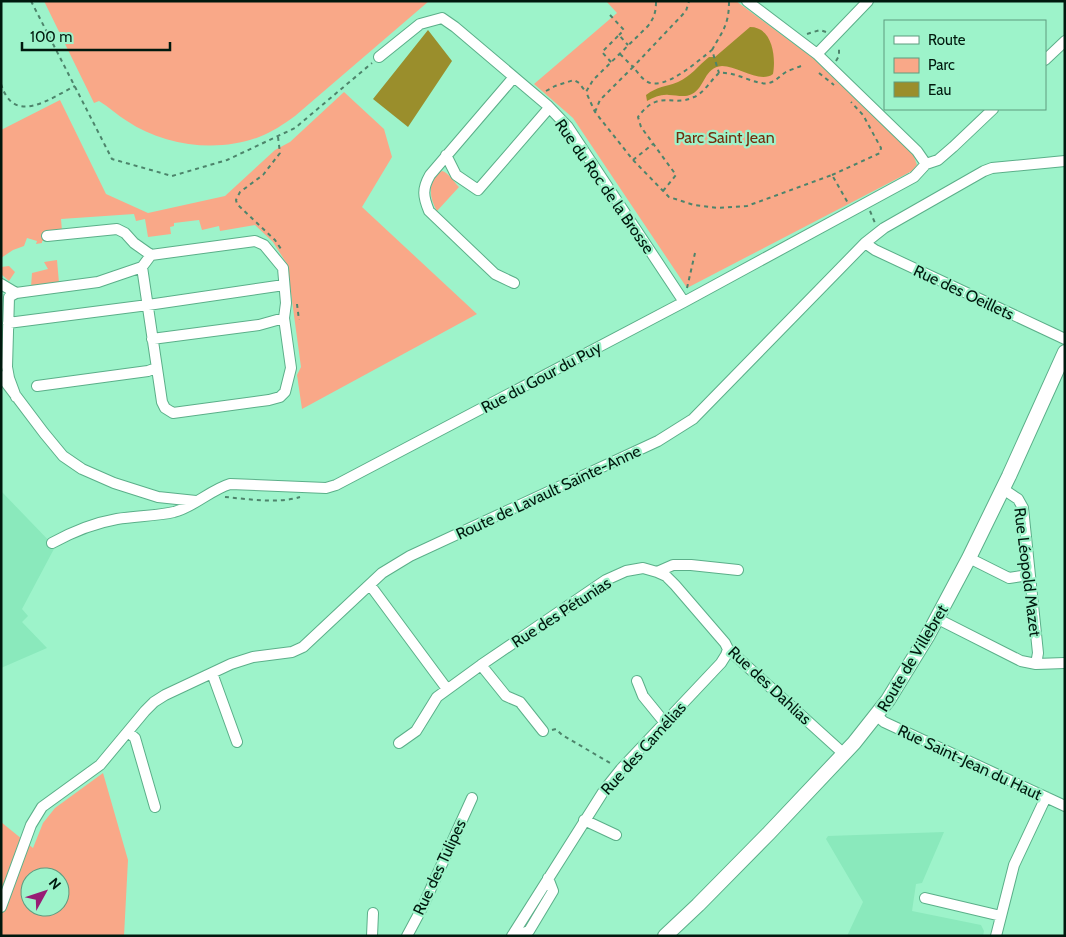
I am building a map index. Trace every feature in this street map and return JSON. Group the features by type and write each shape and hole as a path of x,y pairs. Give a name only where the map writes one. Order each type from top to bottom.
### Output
{"main road":[{"name":"Route de Villebret","path":"665,936 737,866 844,754 877,716 909,668 938,619 1003,488 1065,352"}],"street":[{"path":"746,1 817,54 917,152 926,164"},
{"path":"817,54 868,1"},
{"name":"Rue du Roc de la Brosse","path":"379,57 420,24 442,18 455,27 539,99 568,127 681,298"},
{"path":"1046,59 1065,41"},
{"path":"514,77 430,175 424,186 424,200 429,211 495,274 514,283"},
{"path":"446,156 456,175 478,190 549,108"},
{"name":"Rue du Gour du Puy","path":"52,543 94,525 184,509 217,488 230,484 326,488 350,479 681,298 914,177 926,164 938,160 992,110"},
{"name":"Route de Lavault Sainte-Anne","path":"1,907 31,825 42,807 100,766 154,702 165,695 243,660 292,652 303,647 382,573 410,556 658,442 677,431 693,419 877,233 984,171 992,168 1065,161"},
{"path":"47,236 117,229 125,233 151,255"},
{"path":"16,397 7,367 9,297 16,293 98,282 142,266 151,255 255,241 264,245 280,262 283,268 286,304 284,318 291,362 285,392 280,397 269,400 173,413 164,408 156,368 142,266"},
{"name":"Rue des Oeillets","path":"865,243 875,250 1065,338"},
{"path":"1,284 16,293"},
{"path":"8,323 284,285"},
{"path":"152,339 259,325 284,318"},
{"path":"37,386 148,371 156,368"},
{"path":"1,376 40,435 63,456 82,469 114,483 158,496 196,501"},
{"name":"Rue Léopold Mazet","path":"1003,488 1018,499 1023,508 1038,653 1036,664"},
{"path":"969,558 1009,578 1022,576"},
{"name":"Rue des Pétunias","path":"399,743 416,731 437,697 606,580 626,571 643,568 657,572 673,565 738,570"},
{"name":"Rue des Dahlias","path":"657,572 666,576 675,584 728,649 844,754"},
{"path":"370,585 447,690"},
{"path":"938,619 1021,661 1036,664 1065,663"},
{"name":"Rue des Camélias","path":"514,936 548,878 605,789 621,769 721,663 728,649"},
{"path":"481,665 506,696 520,702 543,730"},
{"path":"212,673 237,742"},
{"path":"637,681 643,696 664,723"},
{"name":"Rue Saint-Jean du Haut","path":"877,716 884,722 1065,806"},
{"path":"128,732 135,738 156,807"},
{"path":"996,936 1014,865 1046,797"},
{"name":"Rue des Tulipes","path":"407,936 426,900 472,798"},
{"path":"584,820 616,835"},
{"path":"925,898 1001,916"},
{"path":"372,936 373,913"}],"path":[{"path":"31,1 112,159 172,176 227,160 295,128 379,57"},
{"path":"595,112 600,100 686,12 689,1"},
{"path":"620,54 646,81 661,83 686,70 712,50 729,17 729,1"},
{"path":"586,92 593,80 654,18 656,2"},
{"path":"610,15 624,30 602,52 611,62"},
{"path":"619,35 628,45"},
{"path":"712,50 719,73"},
{"path":"719,73 746,77 761,84 776,80 784,73 800,66"},
{"path":"663,191 676,175 641,127 638,117 651,104 660,101 683,101 694,98 719,73"},
{"path":"819,73 840,90"},
{"path":"539,99 550,88 574,80 580,83 595,112 634,160 669,197 694,205 718,208 747,206 832,175 880,153 881,148 863,115 846,97"},
{"path":"1,84 4,93 11,102 21,108 32,107 75,86"},
{"path":"278,137 280,153 262,175 240,192 236,200 241,208 276,240 285,255"},
{"path":"634,160 653,144"},
{"path":"832,175 849,204"},
{"path":"868,209 877,226 874,228 877,233"},
{"path":"681,298 687,288 695,253"},
{"path":"296,301 299,320"},
{"path":"225,497 254,500 293,499 302,496 312,487"},
{"path":"543,730 556,729 562,735 621,769"}],"shaded area":[{"path":"1,491 55,547 22,609 28,616 22,622 47,648 1,668"},
{"path":"944,832 922,883 916,884 912,911 981,925 984,931 983,936 847,936 863,902 826,839 828,836"}],"green space":[{"path":"44,1 429,1 295,116 282,125 264,135 243,142 209,146 174,141 157,136 127,121 99,101 94,103"},
{"name":"Parc Saint Jean","path":"606,1 736,1 813,58 913,154 917,165 912,171 687,288 573,118 534,84 617,13"},
{"path":"344,92 384,129 392,157 362,207 477,314 302,409 297,375 301,367 287,264 273,242 255,225 220,231 219,226 202,230 199,220 174,223 174,226 170,227 171,234 148,237 145,219 136,221 134,214 61,219 62,231 45,233 46,241 42,241 42,243 36,244 37,241 27,238 24,246 13,250 1,258 1,130 60,100 106,194 148,213 225,196 275,150 290,142"},
{"path":"442,171 449,175 459,187 437,211 432,201 431,190 434,179"},
{"path":"57,260 59,283 31,287 32,273 48,269 44,262"},
{"path":"9,266 15,272 9,281 1,274 1,267"},
{"path":"103,773 128,860 124,936 1,936 1,822 33,848 43,823 55,808"}],"water":[{"path":"750,27 758,28 764,32 771,44 774,60 773,74 768,77 762,77 728,67 716,67 692,94 683,96 664,95 647,101 646,95 650,92 682,80 709,57 715,57"},
{"path":"428,30 452,61 408,127 373,99"}]}
